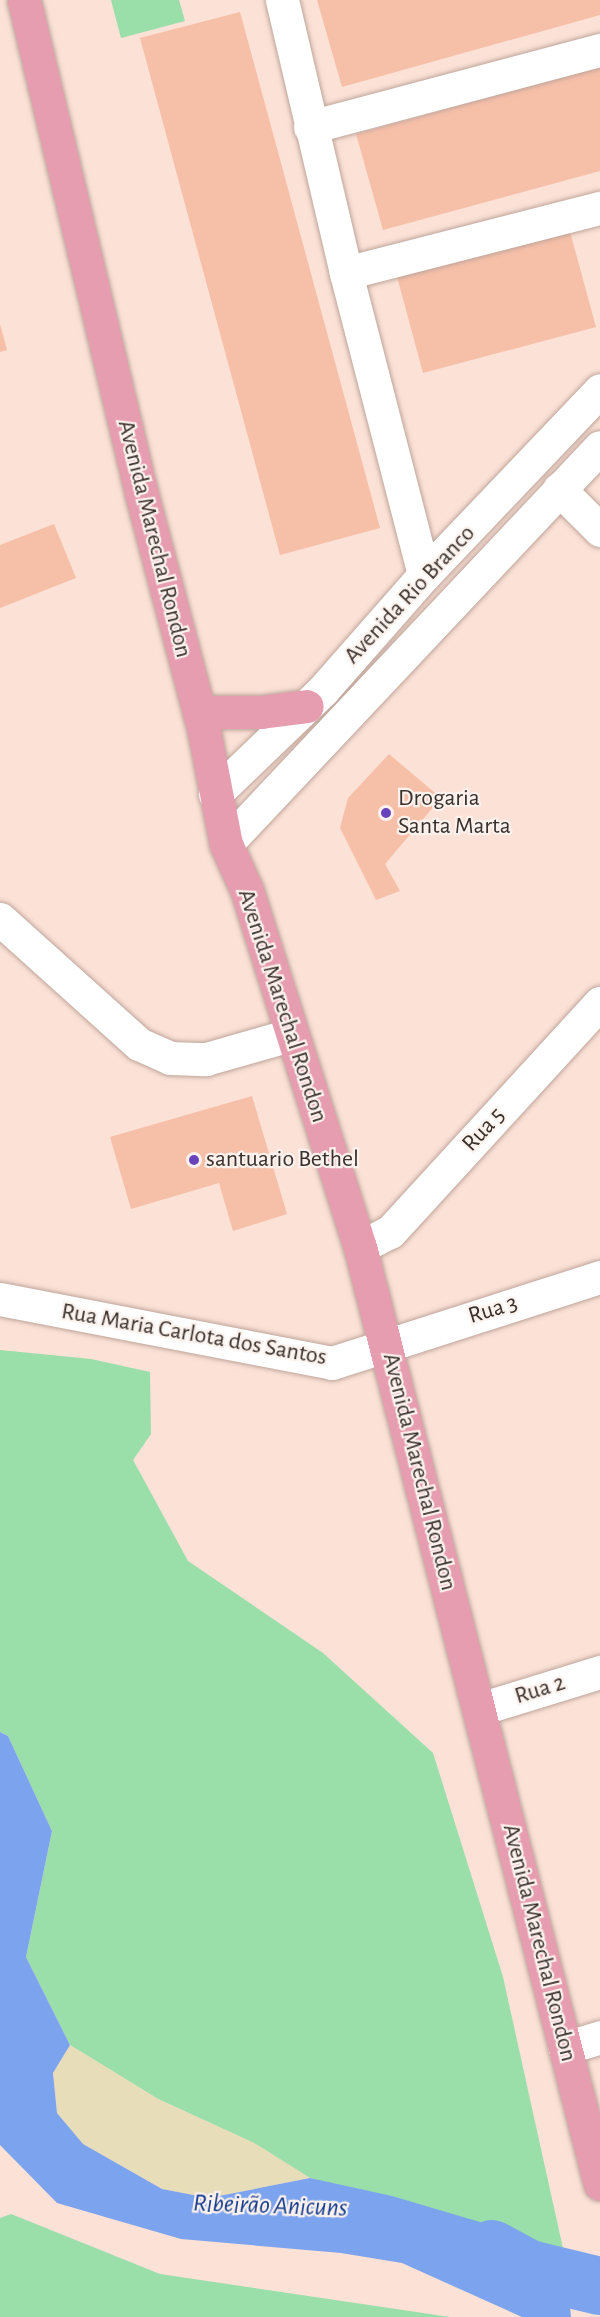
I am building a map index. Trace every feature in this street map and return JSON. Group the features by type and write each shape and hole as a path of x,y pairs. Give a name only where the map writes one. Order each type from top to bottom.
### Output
{"main road":[{"name":"Avenida Marechal Rondon","path":"24,0 141,492 199,712 226,844 247,891 290,1035 360,1246 600,2184"},
{"path":"199,712 261,712 308,706"}],"street":[{"path":"282,0 310,128 424,576"},
{"path":"310,128 600,50"},
{"path":"346,273 600,208"},
{"name":"Avenida Rio Branco","path":"215,794 308,706 424,576 600,390"},
{"name":"Avenida Rio Branco","path":"226,844 600,447"},
{"path":"559,489 600,530"},
{"path":"0,919 138,1044 170,1058 206,1059 290,1035"},
{"name":"Rua 5","path":"360,1246 390,1232 600,1003"},
{"name":"Rua 3","path":"386,1344 600,1277"},
{"name":"Rua Maria Carlota dos Santos","path":"0,1299 332,1363 386,1344"},
{"name":"Rua 2","path":"480,1709 600,1672"},
{"path":"565,2048 600,2037"}],"green space":[{"path":"111,0 179,0 185,21 121,38"},
{"path":"0,1350 91,1359 150,1372 151,1434 133,1460 188,1561 323,1653 433,1753 503,1977 566,2262 507,2230 310,2178 254,2143 158,2099 70,2045 26,1957 52,1831 8,1736 0,1732"},
{"path":"11,2214 160,2274 450,2317 0,2317 0,2218"}],"sand":[{"path":"70,2045 158,2099 254,2143 310,2178 209,2198 162,2189 83,2144 57,2113 53,2073"}],"water":[{"path":"0,1732 8,1736 52,1831 26,1957 70,2045 53,2073 57,2113 83,2144 162,2189 209,2198 310,2178 392,2196 507,2230 566,2262 571,2317 522,2317 402,2263 341,2253 181,2239 57,2203 0,2145"}],"building":[{"path":"317,0 600,0 600,15 342,87"},
{"path":"240,12 380,528 280,555 140,38"},
{"path":"600,67 600,171 383,230 356,134"},
{"path":"569,228 596,327 423,373 396,273"},
{"path":"0,324 7,350 0,352"},
{"path":"54,524 76,578 0,608 0,545"},
{"name":"Drogaria Santa Marta","path":"389,754 441,798 385,864 400,891 376,900 340,828 348,798"},
{"name":"santuario Bethel","path":"252,1096 287,1214 233,1231 219,1183 131,1209 110,1137"}],"waterway":[{"name":"Ribeirão Anicuns","path":"492,2249 529,2269 600,2286"}],"place":[{"name":"Drogaria Santa Marta","path":"386,813"},
{"name":"santuario Bethel","path":"194,1160"}]}
